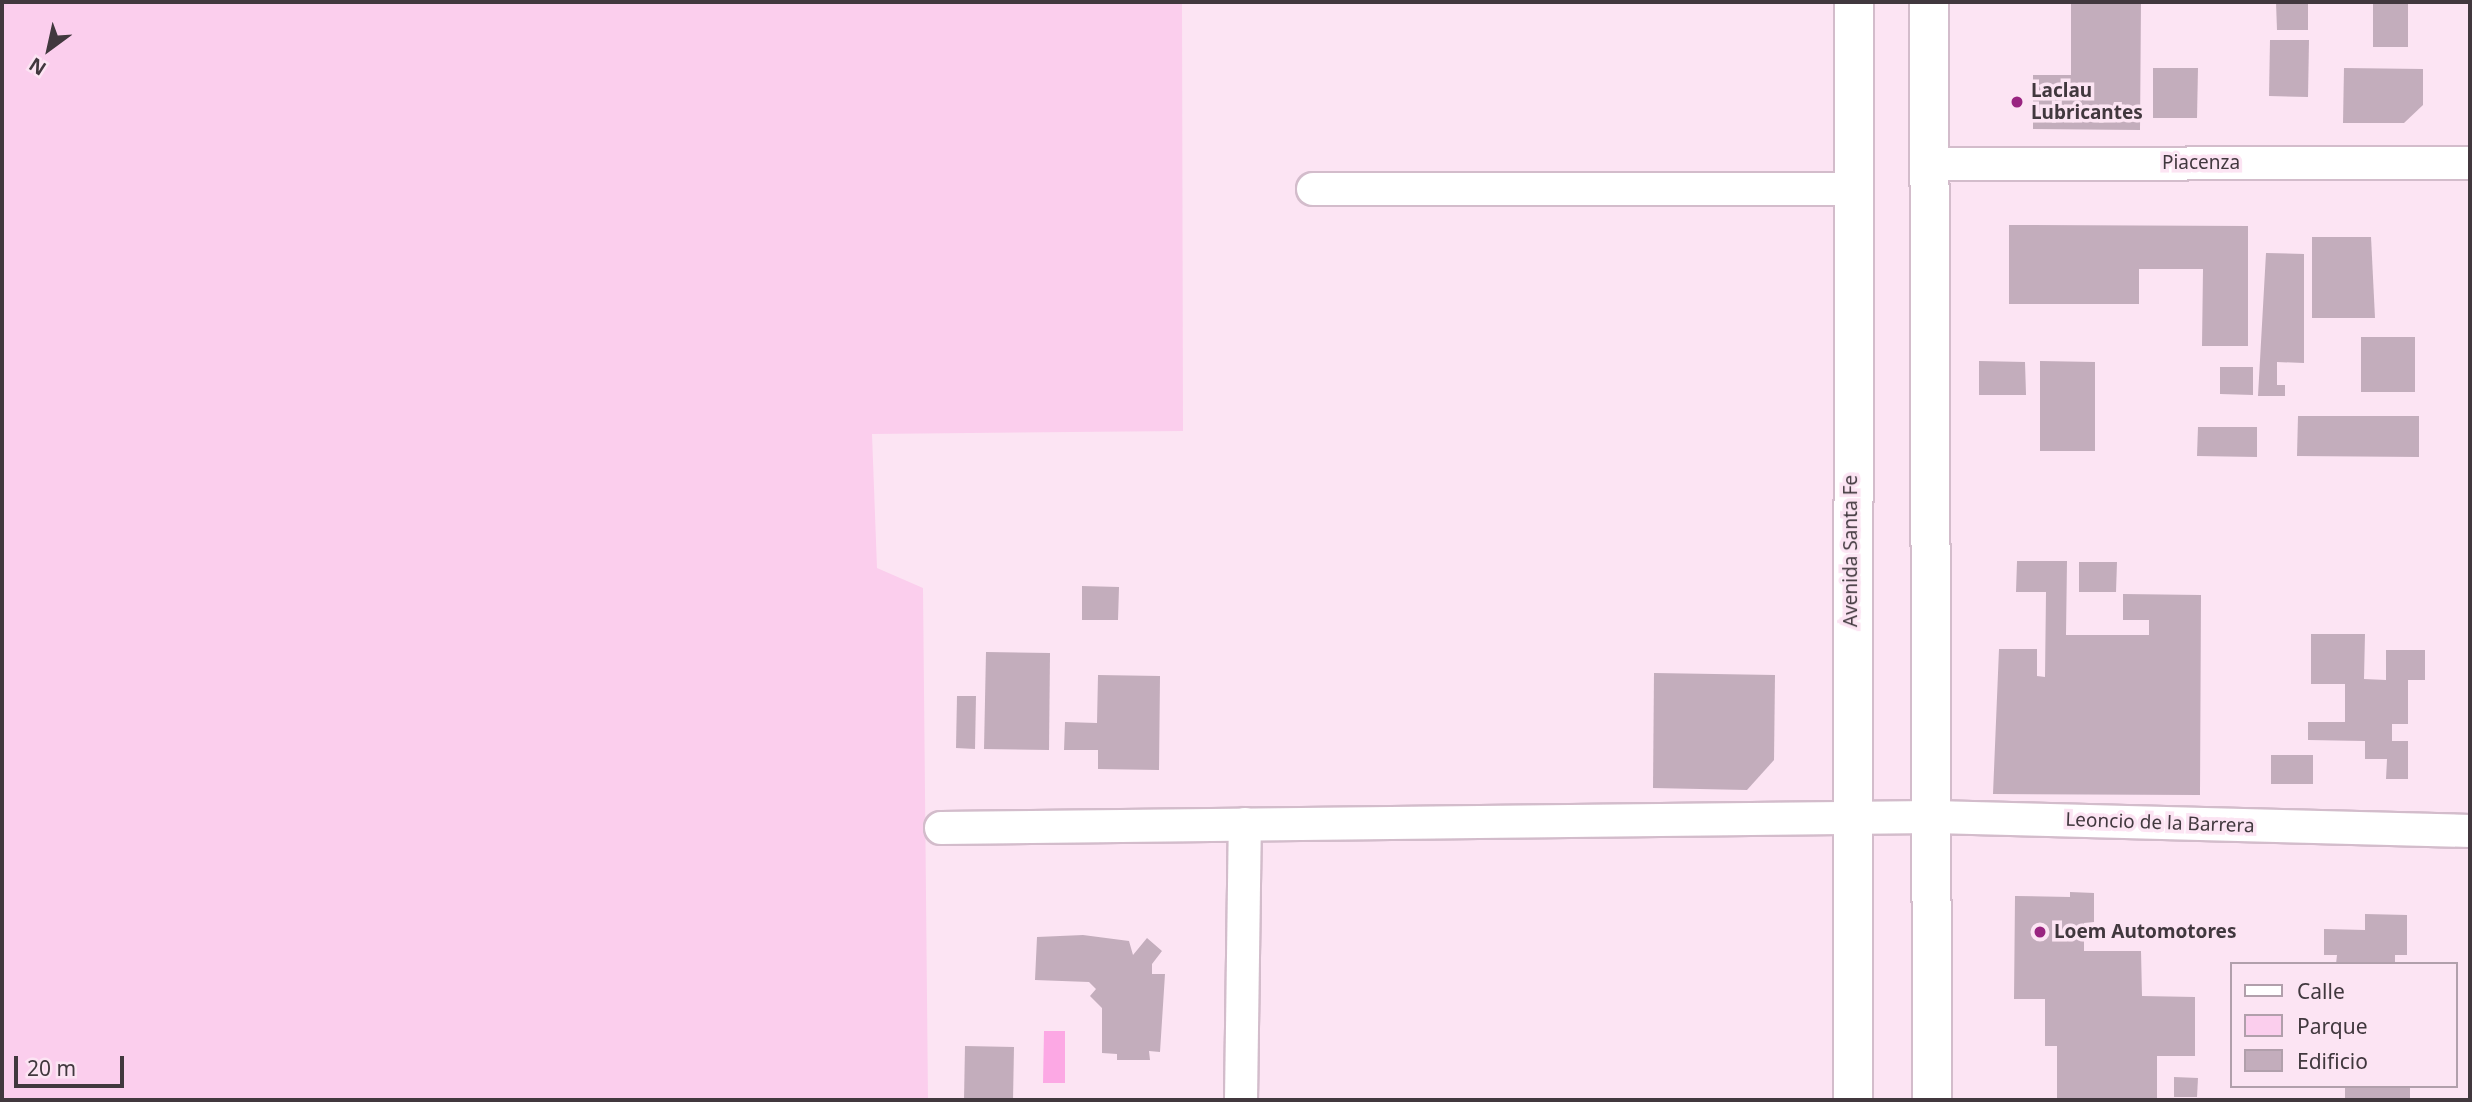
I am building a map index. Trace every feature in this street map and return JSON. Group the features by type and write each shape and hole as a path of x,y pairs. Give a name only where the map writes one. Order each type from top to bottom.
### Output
{"main road":[{"name":"Avenida Santa Fe","path":"1853,1100 1850,820 1854,2"},
{"path":"1929,2 1932,1100"}],"street":[{"name":"Piacenza","path":"1931,164 2470,163"},
{"path":"1313,189 1853,189"},
{"name":"Leoncio de la Barrera","path":"941,828 1932,817 2470,831"},
{"path":"1241,1100 1245,824"}],"green space":[{"path":"2,2 1182,2 1183,431 872,434 877,568 923,588 928,1100 2,1100"}],"shaded area":[{"path":"1044,1031 1065,1031 1065,1083 1043,1083"}],"building":[{"path":"2071,2 2141,2 2140,130 2033,129 2033,75 2071,75"},
{"path":"2276,2 2308,2 2308,30 2277,30"},
{"path":"2373,2 2408,2 2408,47 2373,47"},
{"path":"2270,40 2309,40 2308,97 2269,96"},
{"path":"2153,68 2198,68 2197,118 2153,118"},
{"path":"2344,68 2423,69 2423,105 2404,123 2343,123"},
{"path":"2009,225 2248,226 2248,346 2202,346 2203,269 2139,269 2139,304 2009,304"},
{"path":"2312,237 2371,237 2375,318 2312,318"},
{"path":"2266,253 2304,254 2304,363 2277,362 2277,385 2285,385 2285,396 2258,396"},
{"path":"2361,337 2415,337 2415,392 2361,392"},
{"path":"1979,361 2025,362 2026,395 1979,395"},
{"path":"2040,361 2095,362 2095,451 2040,451"},
{"path":"2220,367 2253,367 2253,395 2220,394"},
{"path":"2298,416 2419,416 2419,457 2297,456"},
{"path":"2198,427 2257,427 2257,457 2197,456"},
{"path":"2017,561 2067,561 2066,635 2149,635 2149,620 2123,620 2123,594 2201,595 2200,795 1993,794 1999,649 2037,649 2037,676 2045,677 2046,592 2016,592"},
{"path":"2079,562 2117,562 2116,592 2079,592"},
{"path":"1082,586 1119,587 1118,620 1082,620"},
{"path":"2311,634 2365,634 2364,679 2386,680 2386,650 2425,650 2425,680 2408,680 2408,724 2392,724 2392,741 2408,741 2408,779 2386,779 2387,759 2365,759 2365,741 2308,740 2308,722 2345,722 2345,684 2311,684"},
{"path":"986,652 1050,653 1049,750 984,749"},
{"path":"1654,673 1775,675 1774,760 1747,790 1653,788"},
{"path":"1098,675 1160,676 1159,770 1098,769 1098,750 1064,750 1065,722 1097,723"},
{"path":"957,696 976,696 975,749 956,748"},
{"path":"2271,755 2313,755 2313,784 2271,784"},
{"path":"2070,892 2094,893 2094,922 2084,923 2084,951 2141,951 2142,996 2195,997 2195,1056 2157,1056 2157,1100 2057,1100 2057,1046 2045,1046 2045,999 2014,999 2015,896 2070,897"},
{"path":"2365,914 2407,915 2407,955 2395,955 2395,962 2336,962 2337,955 2324,955 2324,929 2365,930"},
{"path":"1083,935 1129,941 1133,955 1147,938 1162,951 1152,964 1152,974 1165,974 1160,1052 1149,1051 1150,1060 1117,1060 1117,1054 1102,1053 1102,1008 1090,996 1096,989 1089,982 1035,980 1037,937"},
{"path":"965,1046 1014,1047 1013,1100 964,1100"},
{"path":"2174,1077 2198,1078 2197,1097 2174,1097"},
{"path":"2345,1088 2410,1088 2410,1100 2345,1100"}],"place":[{"name":"Laclau Lubricantes","path":"2017,102"},
{"name":"Loem Automotores","path":"2040,932"}]}
